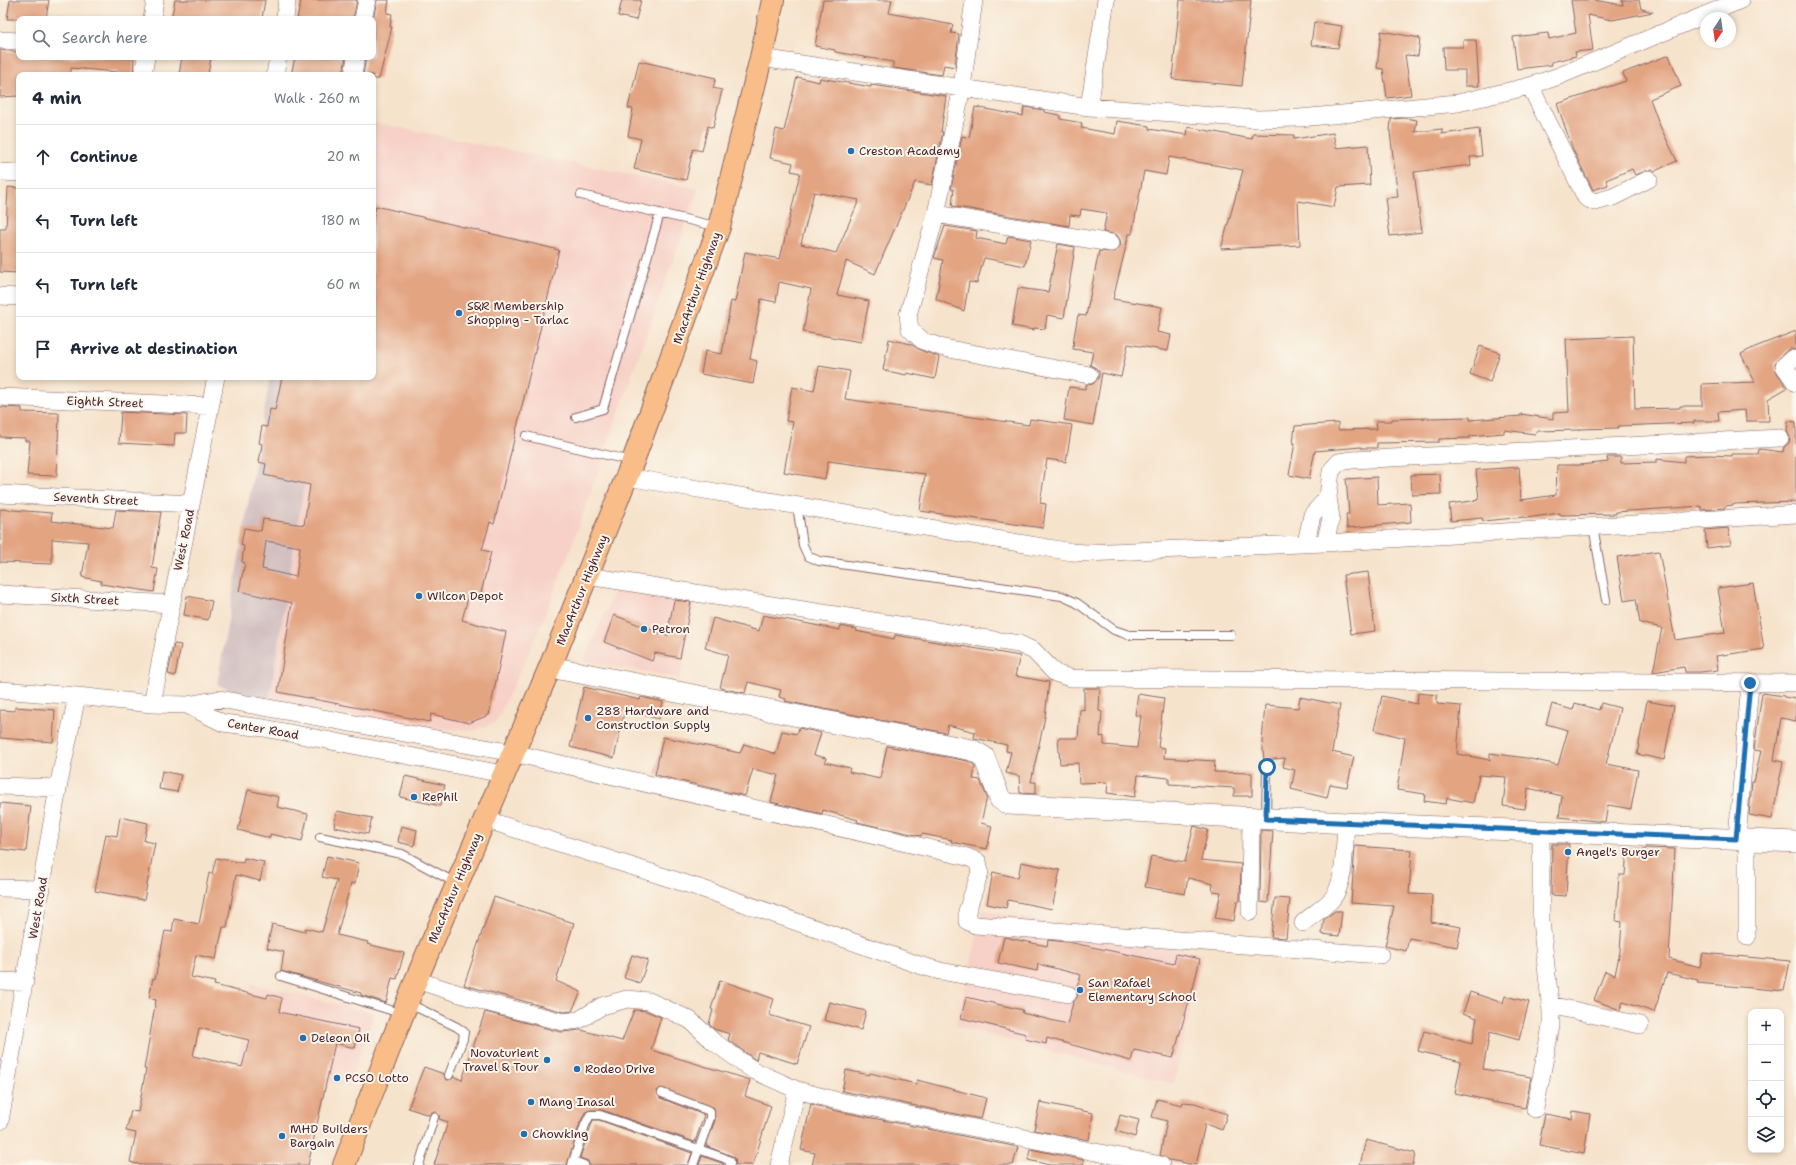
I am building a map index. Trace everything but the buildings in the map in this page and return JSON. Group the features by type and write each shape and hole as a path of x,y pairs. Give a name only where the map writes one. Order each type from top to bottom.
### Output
{"highway":[{"name":"MacArthur Highway","path":"344,1165 416,980 550,667 630,469 719,227 761,58 773,0"}],"street":[{"path":"152,16 155,0"},
{"path":"285,16 287,0"},
{"path":"364,16 367,0"},
{"path":"974,0 962,87 936,214 908,315 910,329 923,341 944,348 1089,375"},
{"path":"1089,107 1106,0"},
{"path":"761,58 1089,107 1226,118 1300,118 1458,103 1530,86 1559,76 1741,0"},
{"path":"0,40 16,41"},
{"path":"144,72 146,60"},
{"path":"276,72 278,60"},
{"path":"354,72 356,60"},
{"path":"1530,86 1586,198 1595,202 1613,196 1649,179"},
{"path":"0,172 16,173"},
{"path":"936,214 1111,243"},
{"path":"0,296 16,297"},
{"path":"1792,359 1784,366 1796,382"},
{"name":"West Road","path":"152,704 215,380"},
{"name":"Eighth Street","path":"0,397 210,406"},
{"path":"1325,542 1331,518 1328,496 1331,471 1339,462 1352,460 1780,438"},
{"path":"630,469 797,505 1072,552 1094,553 1325,542 1796,514"},
{"name":"Seventh Street","path":"0,494 191,504"},
{"path":"1306,543 1312,515 1328,496"},
{"path":"588,576 1019,644 1034,650 1055,673 1070,678 1796,683"},
{"name":"Sixth Street","path":"0,594 171,604"},
{"path":"550,667 972,750 984,757 1000,799 1008,804 1346,823 1796,842"},
{"path":"1746,937 1742,840 1750,683"},
{"name":"Center Road","path":"0,690 152,704 186,704 223,723 264,728 504,774"},
{"name":"West Road","path":"0,1121 4,1083 25,982 58,788 77,696"},
{"path":"186,704 220,699 513,753 967,857 978,862 980,872 967,911 967,921 975,926 1380,955"},
{"path":"0,786 58,788"},
{"path":"1250,912 1258,818"},
{"path":"484,819 709,891 919,965 1068,994"},
{"path":"1303,923 1332,899 1339,887 1346,823"},
{"path":"1535,1109 1551,1026 1541,921 1541,831"},
{"path":"0,888 41,889"},
{"path":"416,980 485,1002 563,1022 580,1020 602,1006 627,999 650,1001 690,1020 714,1042 753,1070 797,1090 834,1100 1161,1165"},
{"path":"0,981 25,982"},
{"path":"1550,1005 1640,1025"},
{"path":"779,1165 797,1090"}],"lane":[{"path":"581,195 719,227"},
{"path":"576,417 603,409 660,213"},
{"path":"526,436 630,469"},
{"path":"797,505 803,545 808,556 819,561 1062,596 1077,603 1114,630 1129,635 1231,635"},
{"path":"1593,526 1606,600"},
{"path":"1258,818 1267,767"},
{"path":"320,837 402,854 456,884"},
{"path":"282,976 406,1008 457,1027 464,1032 463,1039 449,1075"},
{"path":"662,1092 710,1111 710,1118 693,1165"},
{"path":"584,1165 572,1163 585,1125 590,1116 600,1115 724,1158 730,1161 730,1165"},
{"path":"419,1165 434,1117"}],"shaded area":[{"path":"376,123 698,189 568,556 537,635 496,722 475,730 428,728 269,701 322,380 376,380"},
{"path":"269,380 322,380 269,701 217,685"},
{"name":"Petron","path":"618,584 696,598 680,678 584,661"},
{"name":"San Rafael Elementary School","path":"983,910 1203,954 1174,1084 956,1026"},
{"name":"Deleon Oil","path":"252,984 374,1013 349,1086 237,1063"}],"place":[{"name":"Creston Academy","path":"851,151"},
{"name":"S&R Membership Shopping - Tarlac","path":"459,313"},
{"name":"Wilcon Depot","path":"419,596"},
{"name":"Petron","path":"644,629"},
{"name":"288 Hardware and Construction Supply","path":"588,718"},
{"name":"RePhil","path":"414,797"},
{"name":"Angel's Burger","path":"1568,852"},
{"name":"San Rafael Elementary School","path":"1080,990"},
{"name":"Deleon Oil","path":"303,1038"},
{"name":"Novaturient Travel & Tour","path":"547,1060"},
{"name":"Rodeo Drive","path":"577,1069"},
{"name":"PCSO Lotto","path":"337,1078"},
{"name":"Mang Inasal","path":"531,1102"},
{"name":"Chowking","path":"524,1134"},
{"name":"MHD Builders Bargain","path":"282,1136"}],"route":[{"path":"1267,767 1266,819 1736,839 1750,683"}]}
